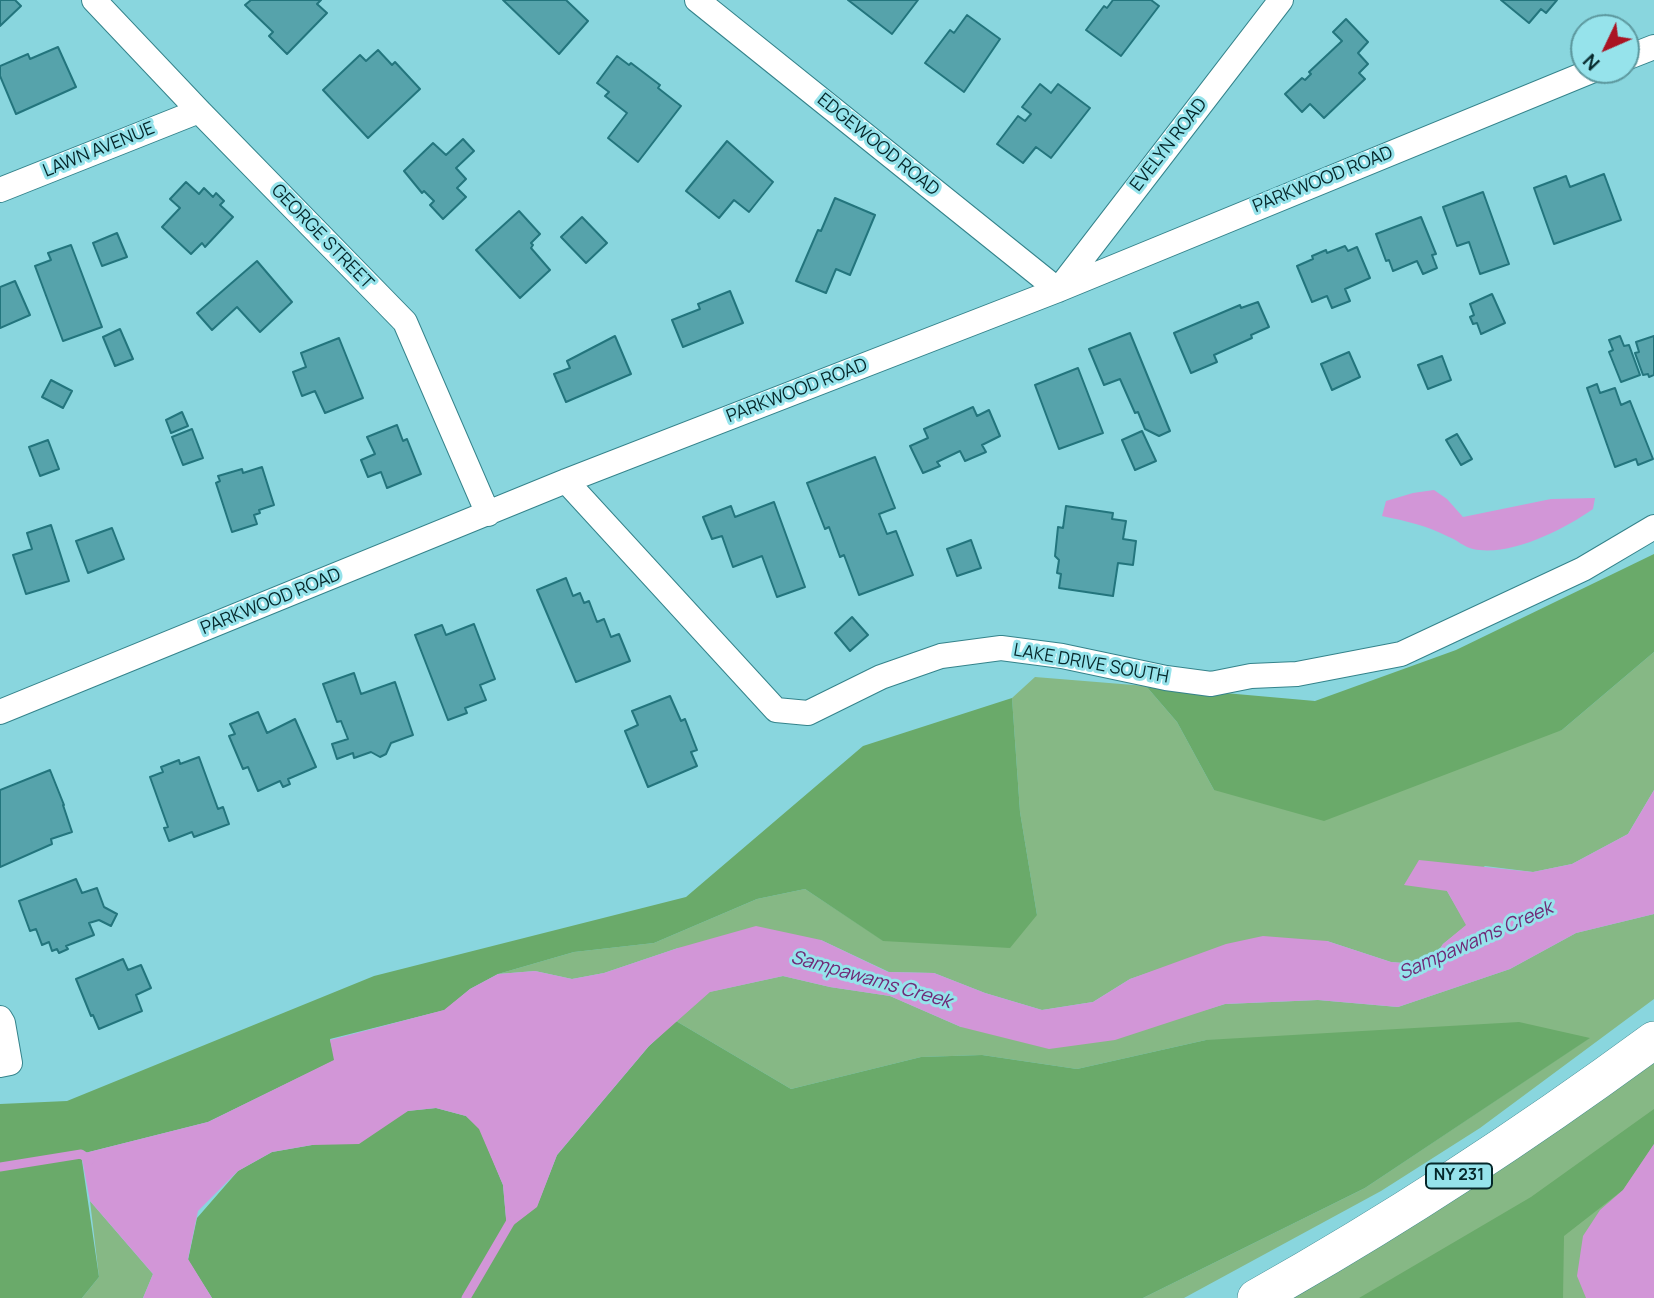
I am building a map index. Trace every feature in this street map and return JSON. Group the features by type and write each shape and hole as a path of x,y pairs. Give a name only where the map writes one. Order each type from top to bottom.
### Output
{"main road":[{"name":"NY 231","path":"1256,1298 1448,1184 1654,1040"}],"street":[{"name":"GEORGE STREET","path":"94,0 405,321 488,514"},
{"name":"EDGEWOOD ROAD","path":"698,0 1058,290"},
{"name":"EVELYN ROAD","path":"1058,290 1281,0"},
{"name":"PARKWOOD ROAD","path":"0,712 566,481 1058,290 1570,80"},
{"name":"LAWN AVENUE","path":"0,190 199,111"},
{"name":"LAKE DRIVE SOUTH","path":"566,481 776,710 808,713 881,677 941,656 1001,648 1062,656 1166,678 1211,684 1251,676 1297,674 1401,654 1583,569 1654,527"},
{"path":"0,1018 10,1063 0,1065"}],"green space":[{"path":"1654,554 1654,652 1562,730 1324,821 1214,790 1177,722 1146,686 1315,701 1456,650"},
{"path":"1654,652 1654,790 1628,834 1572,864 1533,872 1485,866 1447,891 1467,925 1443,944 1429,965 1391,962 1327,941 1174,964 1130,979 1093,1002 1042,1010 985,993 934,973 889,972 821,940 678,948 604,973 572,979 535,971 498,974 574,952 654,943 757,899 805,889 884,941 1037,915 1020,812 1012,698 1035,677 1146,686 1177,722 1214,790 1562,730"},
{"path":"1012,698 1020,812 1037,915 1010,948 883,941 805,889 757,899 654,943 574,952 498,974 470,989 445,1010 330,1039 335,1060 208,1122 81,1154 99,1277 82,1298 0,1298 0,1104 67,1101 374,976 686,897 863,746"},
{"path":"1654,914 1654,999 1480,1128 1381,1191 1184,1298 1143,1298 1365,1188 1589,1038 1206,1040 1077,1069 982,1055 921,1057 791,1089 676,1021 709,992 783,976 830,987 890,996 961,1027 1182,1017 1225,1004 1318,1000 1398,1007 1510,969 1576,933"},
{"path":"676,1021 791,1089 921,1057 982,1055 1077,1069 1206,1040 1519,1022 1590,1038 1365,1188 1143,1298 212,1298 188,1260 197,1218 238,1171 272,1152 312,1145 386,1124 407,1111 436,1108 466,1116 480,1129 503,1185 507,1229 537,1206 557,1155 649,1046"},
{"path":"1654,1063 1654,1298 1284,1298"},
{"path":"1654,1109 1654,1144 1623,1190 1564,1236 1563,1298 1359,1298 1531,1197"},
{"path":"90,1201 153,1274 143,1298 82,1298 99,1277"}],"water":[{"path":"1434,490 1447,499 1463,517 1551,499 1595,498 1593,509 1567,525 1536,540 1503,549 1470,548 1433,530 1382,516 1386,501"},
{"name":"Sampawams Creek","path":"1654,790 1654,914 1576,933 1510,969 1398,1007 1318,1000 1225,1004 1115,1040 1049,1049 961,1027 890,996 830,987 783,976 710,992 649,1046 557,1155 537,1207 507,1230 503,1185 479,1129 466,1116 436,1108 408,1111 359,1144 312,1145 272,1152 238,1171 198,1211 188,1259 212,1298 143,1298 153,1274 90,1201 81,1154 208,1122 334,1060 330,1040 444,1010 470,989 498,974 535,971 572,979 604,973 756,926 821,940 888,972 934,973 985,993 1042,1010 1093,1002 1130,979 1226,944 1263,936 1327,941 1391,962 1429,965 1443,944 1466,925 1447,891 1404,885 1419,860 1533,872 1572,864 1628,834"},
{"path":"1654,1144 1654,1298 1586,1298 1577,1276 1583,1236 1600,1210 1623,1190"}],"building":[{"path":"0,0 15,0 21,6 0,26"},
{"path":"251,0 321,0 317,4 327,13 287,54 269,36 273,32 245,5"},
{"path":"503,0 566,0 588,21 559,54"},
{"path":"848,0 918,0 892,34"},
{"path":"1113,0 1151,0 1159,6 1121,56 1086,30 1104,6 1107,8"},
{"path":"1501,0 1557,0 1546,13 1541,9 1529,23"},
{"path":"967,15 1000,39 964,92 925,63 950,30 954,33"},
{"path":"1346,19 1368,42 1358,53 1368,64 1359,73 1365,79 1324,118 1310,104 1302,112 1285,94 1302,78 1305,80 1311,74 1309,72 1342,41 1333,32"},
{"path":"58,47 76,87 16,114 0,76 0,66 28,54 30,59"},
{"path":"378,50 392,65 395,62 420,89 368,138 323,90 360,55 366,61"},
{"path":"617,56 660,85 658,88 681,106 638,162 608,138 627,113 605,96 609,92 597,83"},
{"path":"1040,84 1051,93 1058,84 1090,108 1051,158 1036,147 1023,163 997,144 1018,116 1025,121 1031,114 1022,107"},
{"path":"463,139 474,151 456,168 466,179 457,188 466,197 443,219 430,205 434,201 424,191 422,193 404,171 433,143 446,155"},
{"path":"727,141 773,182 749,212 734,200 719,218 686,191"},
{"path":"1604,174 1621,220 1554,244 1534,188 1566,176 1570,187"},
{"path":"186,182 199,194 204,188 213,197 216,193 224,201 220,205 233,217 205,247 202,243 191,254 162,227 180,208 170,199"},
{"path":"1483,192 1509,264 1480,274 1469,242 1457,246 1443,207"},
{"path":"835,198 875,215 850,275 836,269 826,293 796,281"},
{"path":"519,211 540,234 531,243 531,248 550,270 520,298 476,250"},
{"path":"582,217 607,243 586,263 561,237"},
{"path":"1421,217 1436,254 1432,255 1437,268 1423,274 1417,261 1393,271 1389,260 1386,261 1376,234"},
{"path":"117,233 127,257 102,266 93,243"},
{"path":"71,245 102,327 63,341 35,266 51,260 48,253"},
{"path":"1345,246 1348,251 1357,247 1370,278 1345,289 1350,301 1332,308 1327,296 1312,302 1297,266 1326,250 1327,253"},
{"path":"257,261 292,302 260,332 237,307 212,330 197,313"},
{"path":"15,281 30,315 0,328 0,287"},
{"path":"730,291 743,323 683,347 672,320 700,309 698,304"},
{"path":"1492,294 1505,323 1481,334 1477,323 1473,324 1470,317 1474,315 1470,304"},
{"path":"1258,302 1269,327 1214,355 1217,362 1191,373 1174,333 1240,305 1241,308"},
{"path":"120,329 133,359 115,366 103,337"},
{"path":"1130,333 1170,431 1159,436 1145,429 1120,379 1104,385 1089,349"},
{"path":"615,336 631,374 566,402 554,374 570,368 567,361"},
{"path":"1620,336 1624,346 1629,345 1640,375 1621,382 1609,352 1613,350 1609,340"},
{"path":"1654,336 1654,375 1649,377 1648,374 1643,375 1635,353 1639,352 1636,342"},
{"path":"339,338 363,398 325,413 315,391 302,396 293,372 306,367 301,353"},
{"path":"1349,352 1360,377 1332,390 1321,364"},
{"path":"1442,356 1451,380 1428,389 1418,365"},
{"path":"1078,368 1103,433 1059,449 1035,385"},
{"path":"51,380 72,391 63,408 42,397"},
{"path":"1597,384 1600,393 1615,388 1621,405 1630,401 1653,459 1638,465 1636,459 1615,467 1587,388"},
{"path":"973,407 977,416 989,410 1000,436 982,445 986,452 965,461 960,451 937,462 940,466 923,473 910,446 928,438 924,429"},
{"path":"182,412 188,426 171,433 166,420"},
{"path":"397,425 403,441 407,439 421,474 387,488 381,472 368,477 361,460 375,454 367,437"},
{"path":"192,429 203,458 183,465 172,437"},
{"path":"1142,431 1156,461 1135,470 1122,440"},
{"path":"1457,434 1472,459 1461,465 1446,440"},
{"path":"48,440 59,469 40,476 29,447"},
{"path":"875,457 895,508 879,514 887,534 896,531 913,575 859,595 844,555 840,557 829,527 825,529 807,483"},
{"path":"262,467 274,505 259,510 260,513 254,515 257,524 232,532 216,483 220,481 218,476"},
{"path":"774,502 805,587 777,597 762,556 733,567 722,536 712,539 703,517 731,506 735,517"},
{"path":"1066,506 1113,513 1112,519 1126,521 1123,539 1136,541 1133,565 1118,563 1113,596 1059,588 1061,574 1057,573 1059,560 1055,556 1058,527 1063,528"},
{"path":"51,525 69,581 26,594 13,555 32,549 27,533"},
{"path":"112,528 124,559 88,573 76,541"},
{"path":"971,540 981,568 957,576 947,549"},
{"path":"566,578 573,596 580,593 584,603 589,601 597,622 604,619 611,637 619,634 630,661 576,682 537,590"},
{"path":"852,617 868,635 850,651 835,633"},
{"path":"474,624 495,679 480,685 486,700 465,708 467,713 448,720 415,635 442,625 446,635"},
{"path":"354,673 361,694 395,682 413,735 391,743 386,754 380,757 371,752 354,758 353,753 337,759 332,744 348,739 341,721 337,722 323,684"},
{"path":"670,696 681,721 685,719 697,750 691,752 697,766 648,787 625,731 638,725 632,711"},
{"path":"258,712 267,733 295,719 316,767 288,779 290,784 283,787 280,781 258,791 248,767 243,769 229,736 235,734 230,724"},
{"path":"199,757 218,809 223,807 229,824 194,837 192,832 169,841 164,828 168,827 150,777 163,772 161,767 179,760 180,764"},
{"path":"50,770 72,832 51,839 52,844 0,867 0,790"},
{"path":"76,879 82,893 97,888 104,907 117,914 111,926 99,920 89,923 94,935 66,946 68,949 59,953 57,949 52,951 49,942 42,945 36,929 30,931 19,901"},
{"path":"123,959 128,970 141,965 151,988 136,995 142,1011 99,1029 76,979"}],"waterway":[{"path":"0,1167 81,1154 90,1160"},
{"path":"466,1298 511,1221"}]}
